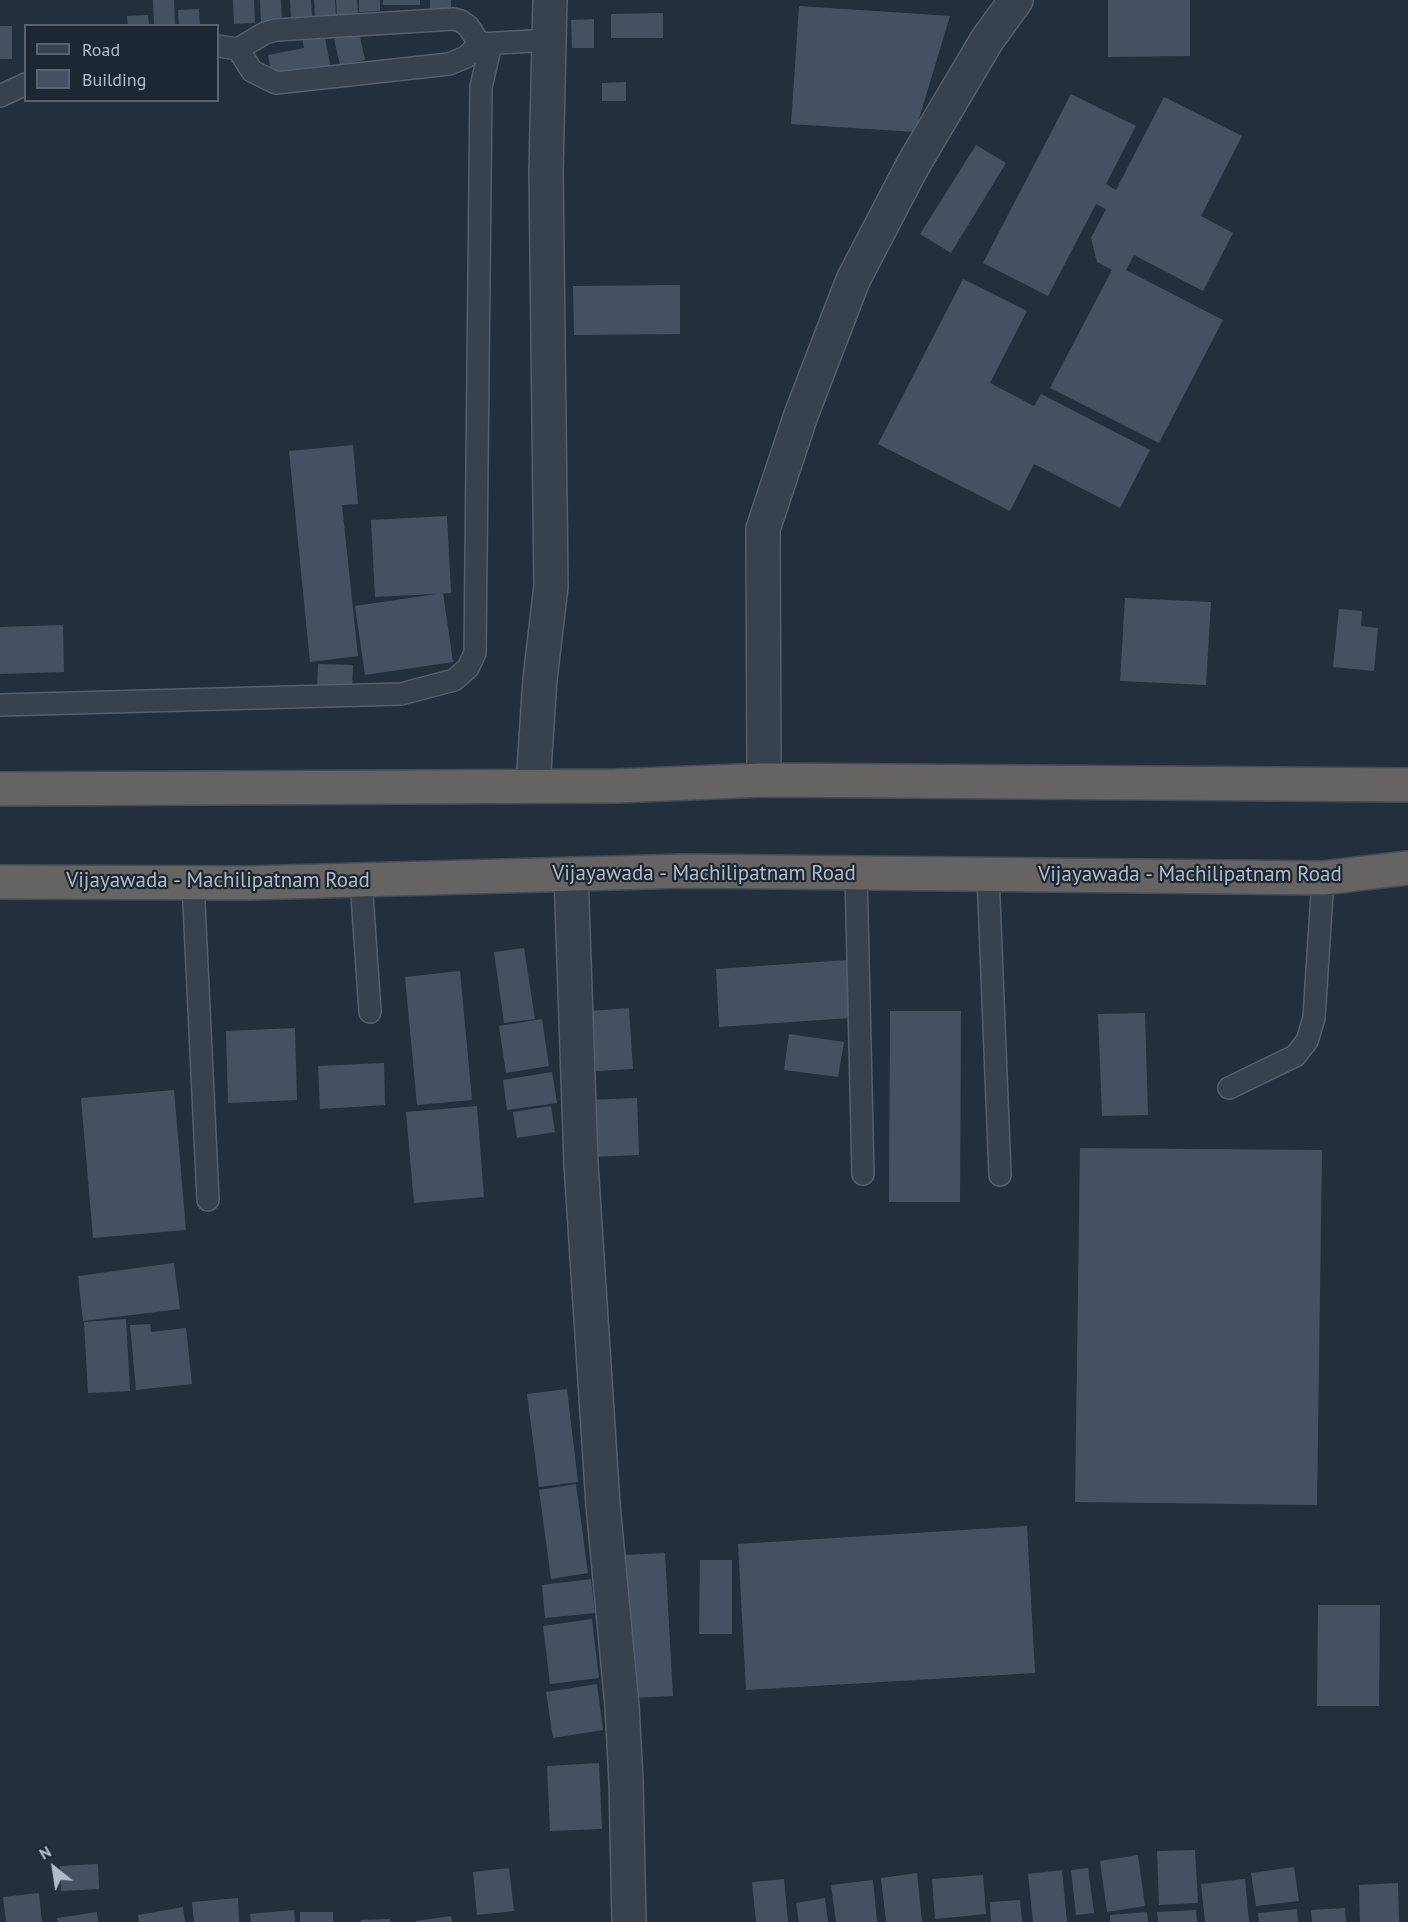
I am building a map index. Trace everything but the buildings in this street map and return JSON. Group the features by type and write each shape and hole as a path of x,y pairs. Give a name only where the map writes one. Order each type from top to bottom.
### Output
{"highway":[{"path":"0,789 616,786 764,780 1408,784"},
{"name":"Vijayawada - Machilipatnam Road","path":"0,882 249,883 685,871 1323,878 1408,868"}],"street":[{"path":"533,785 540,679 551,586 546,171 550,0"},
{"path":"764,780 763,529 801,415 853,280 913,165 987,40 1016,0"},
{"path":"570,874 581,1164 603,1505 622,1706 626,1781 628,1922"}],"lane":[{"path":"486,44 468,26 454,19 276,30 228,47 252,71 276,83 449,64 466,57 486,44 549,40"},
{"path":"0,705 401,694 454,680 468,668 475,653 481,87 486,44"},
{"path":"0,96 24,85"},
{"path":"856,873 863,1174"},
{"path":"988,874 1000,1174"},
{"path":"1229,1089 1295,1056 1307,1041 1314,1018 1323,878"},
{"path":"361,880 370,1012"},
{"path":"193,882 208,1200"}]}
